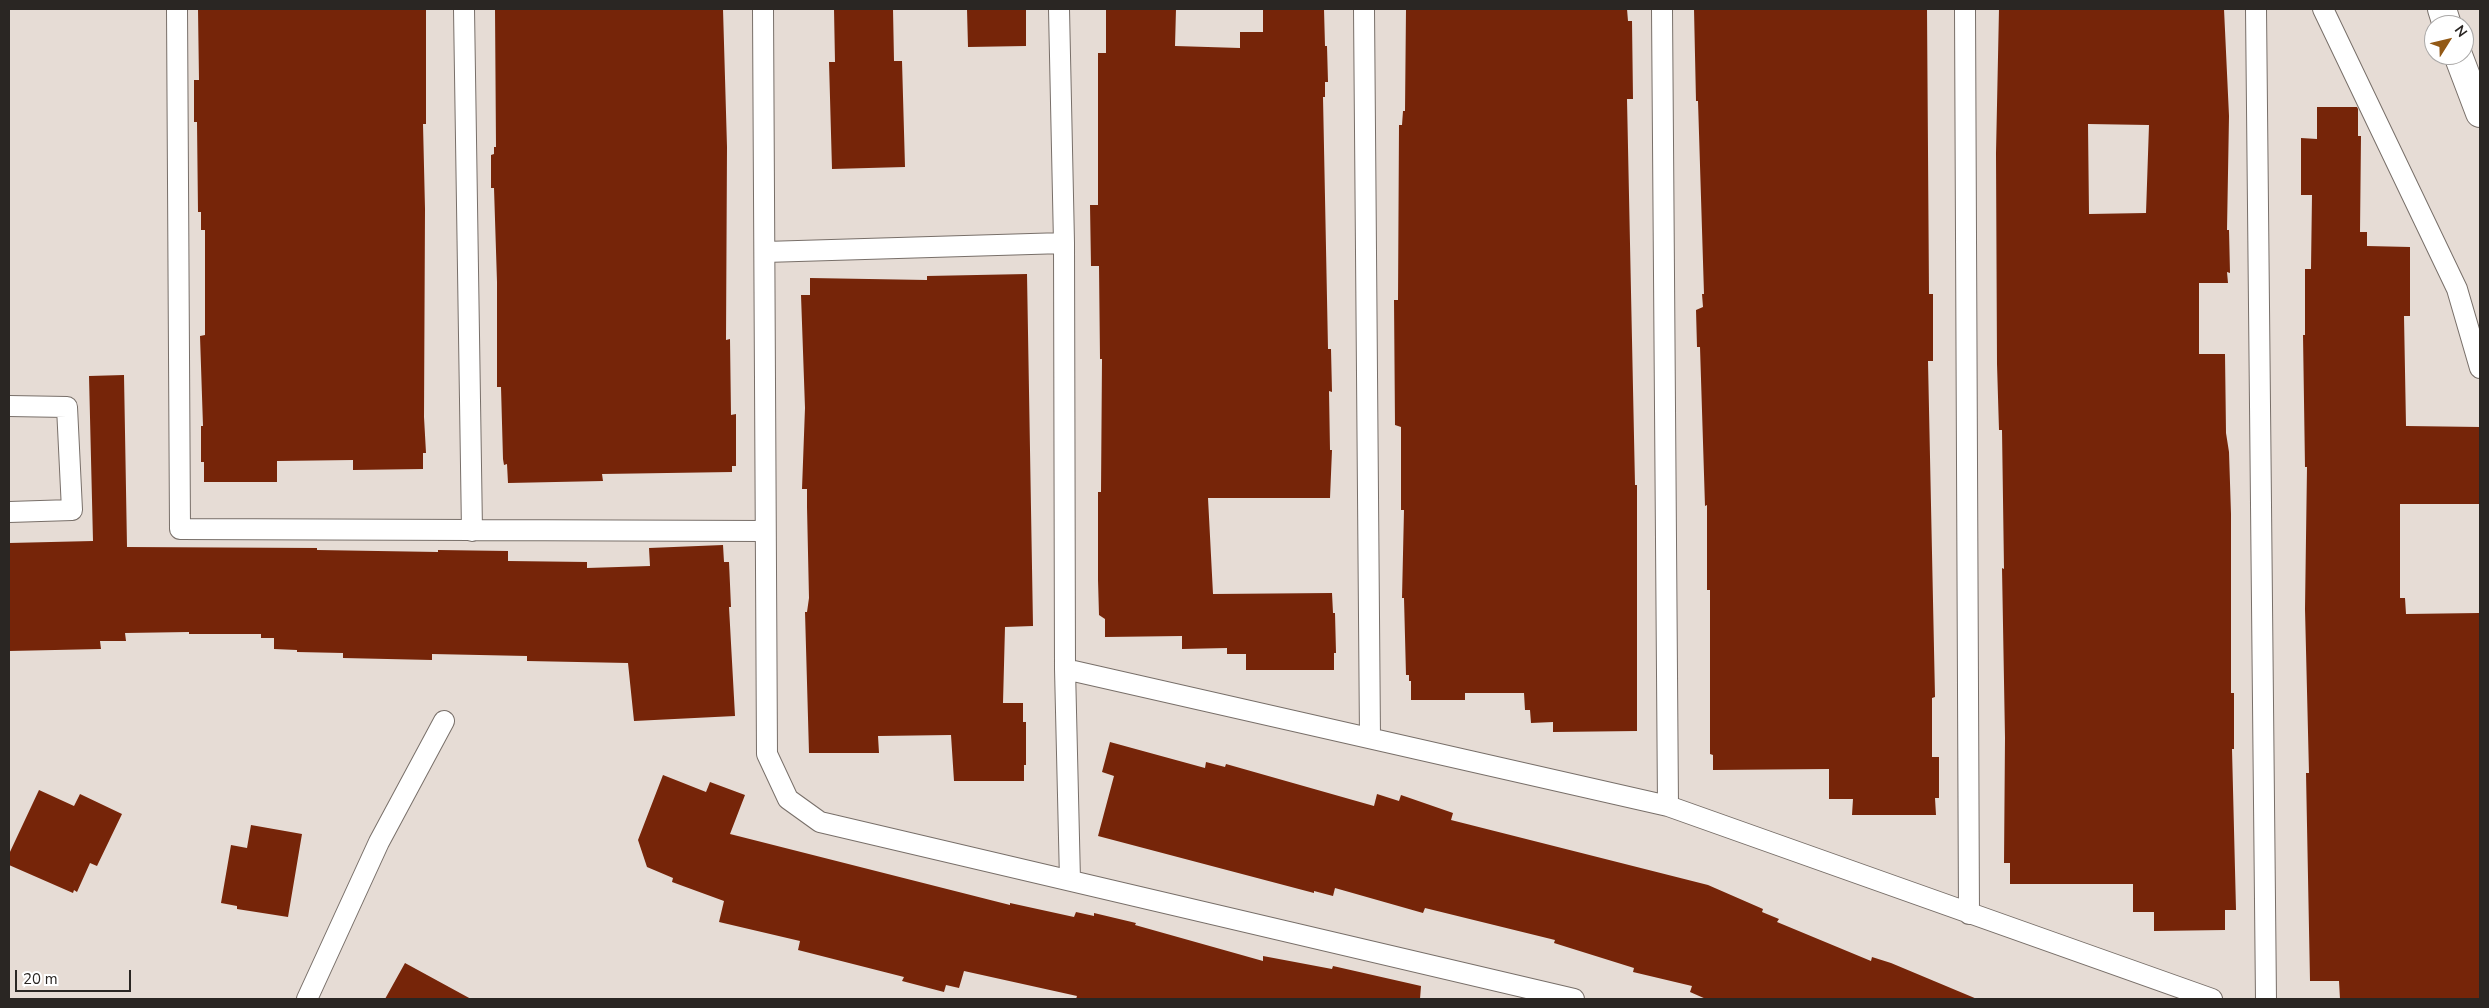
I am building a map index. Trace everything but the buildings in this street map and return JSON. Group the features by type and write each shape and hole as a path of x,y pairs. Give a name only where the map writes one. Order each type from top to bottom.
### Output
{"street":[{"path":"2462,65 2480,113"}],"lane":[{"path":"177,9 180,529 765,531"},
{"path":"464,9 472,531"},
{"path":"764,9 767,754 788,799 820,822 1574,999"},
{"path":"1059,9 1064,243 1065,669 1070,880"},
{"path":"1364,9 1370,738"},
{"path":"1662,9 1668,806"},
{"path":"1965,9 1969,914"},
{"path":"2256,9 2266,999"},
{"path":"2323,9 2458,289 2480,368"},
{"path":"765,252 1064,243"},
{"path":"9,406 67,407 72,510 9,512"},
{"path":"1065,669 1668,806 2212,999"},
{"path":"307,999 379,842 444,722"}]}
